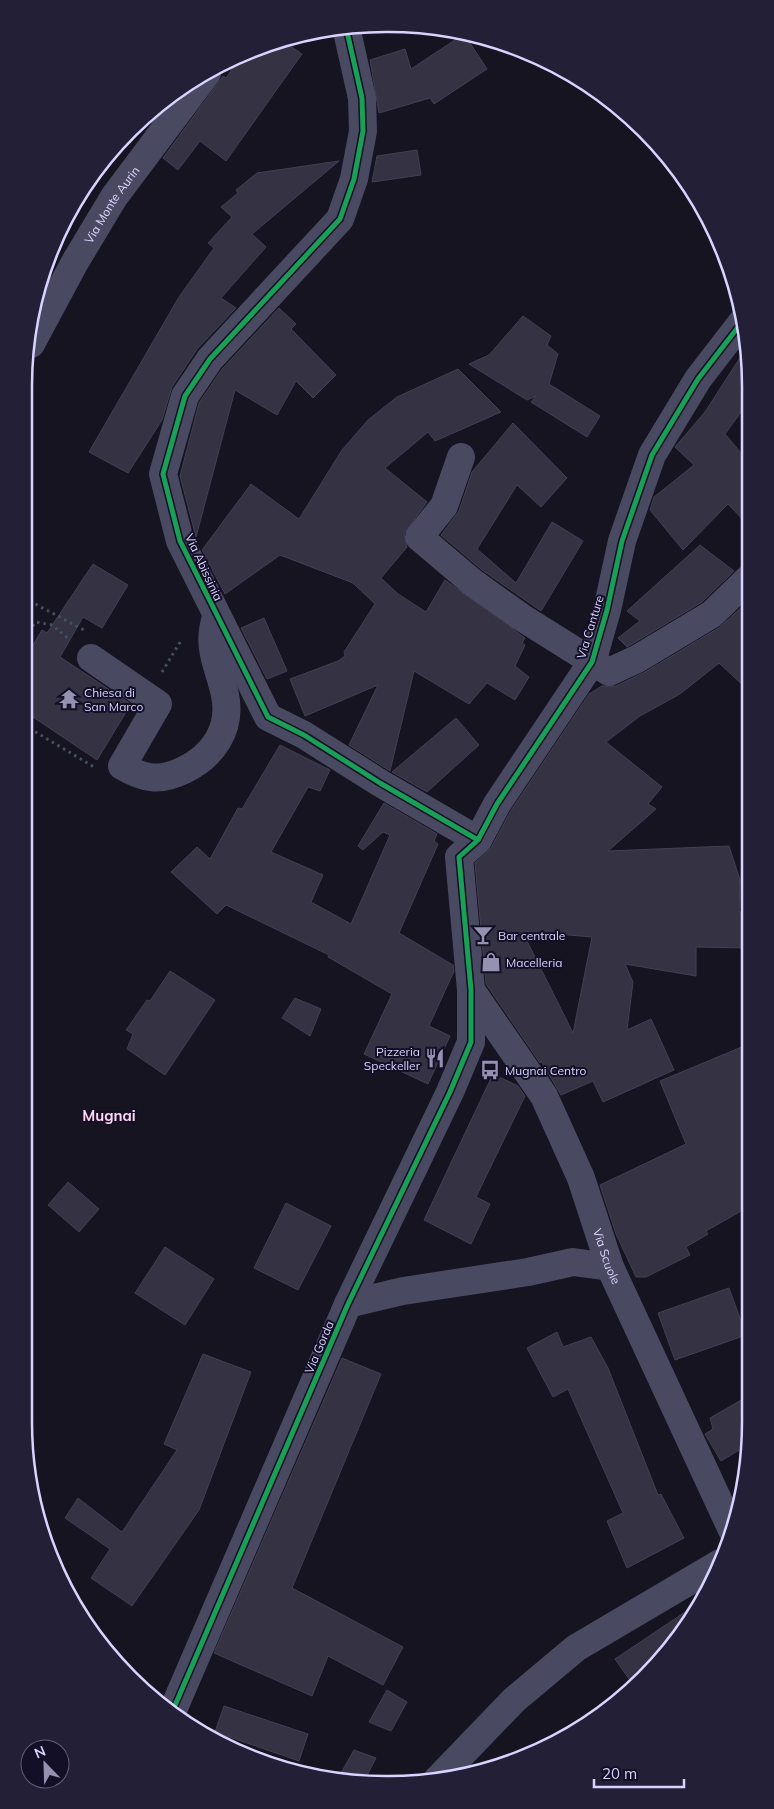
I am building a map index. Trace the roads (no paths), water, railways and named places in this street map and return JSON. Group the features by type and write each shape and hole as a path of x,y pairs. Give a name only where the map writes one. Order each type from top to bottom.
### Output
{"street":[{"name":"Via Abissinia","path":"348,35 362,98 363,131 354,180 340,219 210,359 185,396 163,474 180,541 268,717 304,735 380,784 478,840"},
{"name":"Via Monte Aurin","path":"37,333 75,262 114,197 195,89"},
{"name":"Via Canture","path":"471,990 459,857 478,840 498,804 592,662 607,610 622,541 652,454 698,379 736,329"},
{"path":"461,457 444,506 419,537 472,582 592,662"},
{"name":"Via Canture","path":"592,662 609,672 637,659 712,614 742,586"},
{"path":"91,658 158,704 122,766 141,777 161,778 182,771 204,759 217,743 224,722 226,697 214,660 211,632 216,615"},
{"name":"Via Scuole","path":"471,990 544,1096 581,1178 610,1267 727,1520"},
{"name":"Via Gorda","path":"175,1706 348,1304 450,1092 471,1042 471,990"},
{"path":"348,1304 403,1291 528,1272 573,1262 610,1267"},
{"path":"445,1771 514,1700 576,1648 710,1569"}],"place":[{"name":"Chiesa di San Marco","path":"69,699"},
{"name":"Bar centrale","path":"483,935"},
{"name":"Macelleria","path":"491,962"},
{"name":"Pizzeria Speckeller","path":"435,1058"},
{"name":"Mugnai Centro","path":"490,1070"}],"district":[{"name":"Mugnai","path":"109,1115"}]}
